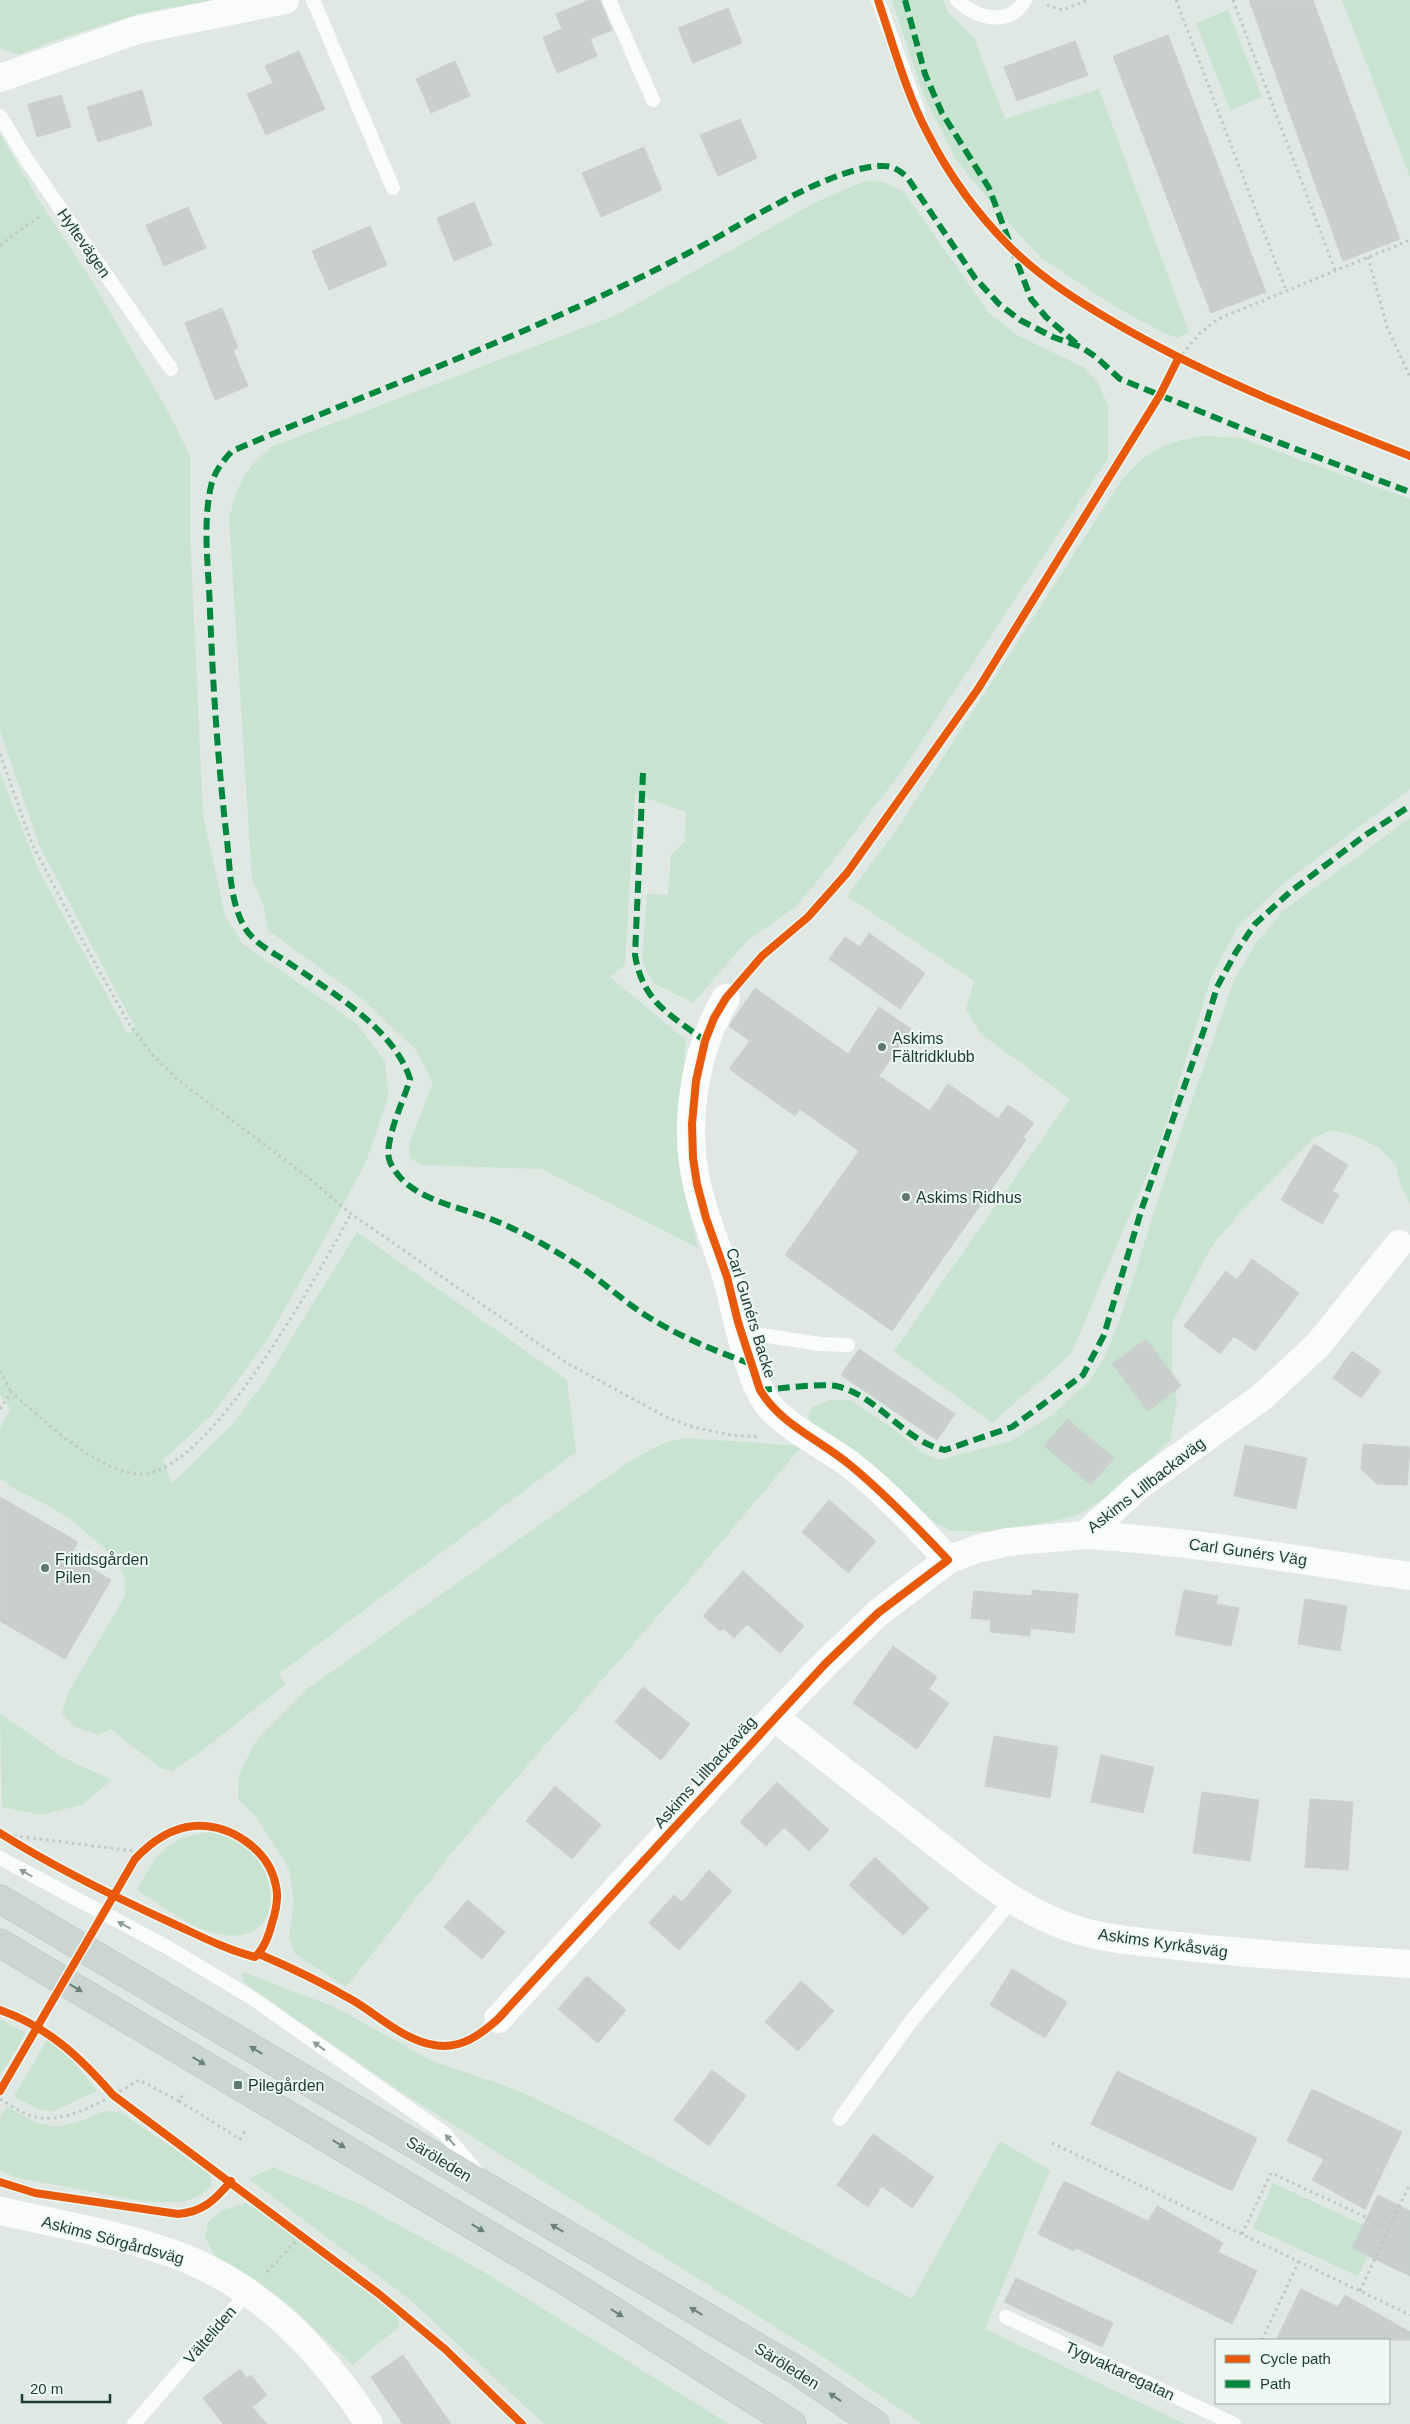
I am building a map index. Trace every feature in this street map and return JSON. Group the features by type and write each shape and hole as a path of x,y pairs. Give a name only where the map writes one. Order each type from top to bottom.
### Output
{"main road":[{"name":"Säröleden","path":"0,1900 796,2370 875,2424"},
{"path":"0,1943 566,2281 792,2424"}],"street":[{"path":"0,78 137,30 285,0"},
{"name":"Carl Gunérs Backe","path":"726,998 714,1018 705,1040 696,1081 692,1124 693,1158 701,1201 727,1277 741,1332 760,1390 770,1407 849,1464 909,1518 948,1560"},
{"name":"Askims Lillbackaväg","path":"498,2019 774,1717 878,1613 948,1560 977,1549 1008,1542 1085,1535 1140,1486 1262,1397 1330,1332 1399,1244"},
{"name":"Carl Gunérs Väg","path":"1085,1535 1149,1538 1222,1547 1410,1576"},
{"name":"Askims Kyrkåsväg","path":"774,1717 978,1876 1012,1900 1046,1918 1075,1929 1118,1940 1234,1953 1410,1964"},
{"name":"Askims Sörgårdsväg","path":"0,2211 154,2247 255,2285 322,2359 349,2393 369,2424"}],"lane":[{"path":"313,0 393,188"},
{"path":"609,0 652,100"},
{"path":"878,0 918,111"},
{"path":"957,0 975,13 995,19 1012,13 1026,0"},
{"name":"Hyltevägen","path":"0,116 57,204 171,369"},
{"path":"741,1332 811,1343 848,1345"},
{"path":"0,1858 167,1948 252,1998 444,2133 494,2191"},
{"path":"840,2119 912,2020 1012,1900"},
{"name":"Välteliden","path":"134,2424 255,2285"},
{"name":"Tygvaktaregatan","path":"1006,2317 1234,2424"}],"path":[{"path":"1040,0 1048,6 1062,10 1089,0"},
{"path":"1176,0 1286,290"},
{"path":"1233,0 1335,270"},
{"path":"0,244 57,204"},
{"path":"1178,359 1200,333 1218,319 1410,240"},
{"path":"1368,257 1387,327 1396,350 1410,376"},
{"path":"0,754 32,844 128,1022 151,1053 178,1080 304,1174 351,1214 568,1363 668,1418 693,1427 730,1435 764,1438 786,1420"},
{"path":"0,1371 11,1392 70,1442 99,1460 127,1472 144,1474 166,1468 189,1450 233,1404 267,1356 351,1214"},
{"path":"0,1409 11,1392"},
{"path":"1,1834 133,1851 139,1855"},
{"path":"0,2099 31,2116 54,2119 95,2104 139,2080 179,2101 240,2139 246,2130"},
{"path":"179,2101 185,2092"},
{"path":"1052,2143 1410,2315"},
{"path":"1242,2234 1271,2173 1390,2228"},
{"path":"1360,2291 1410,2184"},
{"path":"255,2285 301,2236"},
{"path":"1262,2339 1299,2261"}],"green space":[{"path":"0,0 213,0 141,13 59,39 18,55 0,48"},
{"path":"892,0 943,0 948,12 974,38 1005,119 1099,89 1189,332 1178,338 1161,332 1111,304 1040,257 999,212 957,161 923,94"},
{"path":"1342,0 1410,0 1410,177"},
{"path":"1228,10 1262,97 1230,110 1196,23"},
{"path":"0,134 42,205 92,281 171,417 190,456 190,532 203,815 225,916 243,944 356,1023 385,1061 388,1097 366,1162 267,1340 211,1416 163,1460 172,1483 230,1427 267,1378 357,1232 567,1380 576,1452 279,1674 286,1684 203,1750 172,1771 160,1768 111,1729 98,1735 74,1726 62,1713 68,1693 125,1596 125,1578 111,1556 71,1520 51,1507 18,1491 0,1478 0,1428 11,1409 0,1395 0,773 40,873 128,1034 135,1027 40,847 0,731"},
{"path":"865,181 884,182 904,192 989,313 1017,335 1083,367 1099,384 1108,406 1108,458 902,771 795,907 747,941 693,1003 653,983 642,962 647,894 668,895 671,855 685,841 686,812 635,794 625,965 610,977 686,1040 679,1130 683,1186 698,1248 541,1169 422,1165 410,1158 409,1144 433,1083 416,1050 361,998 268,930 263,904 252,880 229,518 243,479 261,456 271,447 617,315 816,202"},
{"path":"1203,436 1240,438 1410,499 1410,789 1280,886 1237,928 1211,978 1159,1146 1071,1354 992,1423 894,1351 1070,1099 981,1034 966,1009 974,981 847,896 901,823 1119,484 1138,463 1156,450 1165,445"},
{"path":"1410,818 1410,1203 1401,1186 1396,1165 1378,1147 1350,1134 1331,1130 1314,1138 1237,1216 1210,1249 1172,1324 1172,1368 1177,1401 1170,1441 1112,1494 1077,1515 1050,1522 989,1531 951,1531 935,1523 912,1502 817,1431 808,1417 812,1407 831,1400 850,1400 895,1430 924,1454 939,1460 1011,1441 1052,1415 1089,1381 1104,1359 1121,1316 1168,1169 1234,980 1256,943 1283,911"},
{"path":"687,1438 802,1446 697,1571 459,1844 346,1987 295,1954 289,1937 294,1901 289,1869 257,1818 238,1799 239,1774 256,1741 307,1689 630,1461 666,1442"},
{"path":"0,1713 62,1757 112,1780 82,1805 40,1815 2,1807"},
{"path":"210,1832 236,1839 253,1853 264,1871 270,1889 270,1906 264,1921 252,1931 234,1936 210,1932 183,1919 137,1890 157,1857 165,1849 183,1838"},
{"path":"243,1972 335,2007 432,2061 517,2090 602,2131 912,2299 1000,2141 1050,2170 985,2329 1185,2424 922,2424 828,2360 401,2092 243,1982"},
{"path":"0,2019 26,2033 0,2076"},
{"path":"47,2040 71,2058 97,2091 54,2111 39,2110 14,2096"},
{"path":"7,2107 37,2123 56,2127 78,2122 106,2111 122,2113 211,2175 211,2187 201,2195 183,2202 146,2202 14,2177 0,2170 0,2117"},
{"path":"273,2167 362,2205 479,2269 729,2424 544,2424 409,2299 249,2179"},
{"path":"1273,2183 1379,2232 1358,2276 1253,2228"},
{"path":"246,2203 271,2219 398,2316 399,2327 352,2365 293,2308 252,2278 216,2258 205,2237 208,2222 223,2210"}],"building":[{"path":"590,0 600,0 612,30 590,39 597,56 557,73 543,37 562,29 556,14"},
{"path":"1249,0 1313,0 1400,239 1343,261"},
{"path":"728,8 742,43 693,63 678,28"},
{"path":"1168,35 1266,292 1211,313 1113,56"},
{"path":"1075,41 1088,75 1017,101 1004,67"},
{"path":"299,51 325,109 266,135 247,94 273,83 265,66"},
{"path":"455,61 470,96 431,113 416,79"},
{"path":"142,90 152,125 98,142 87,107"},
{"path":"61,95 71,127 37,137 28,104"},
{"path":"740,119 757,158 718,176 700,135"},
{"path":"644,147 662,190 601,217 582,173"},
{"path":"474,202 492,245 454,261 437,218"},
{"path":"188,207 206,248 164,266 146,225"},
{"path":"370,226 387,265 329,290 312,251"},
{"path":"222,308 238,348 233,350 248,386 215,400 185,323"},
{"path":"869,933 925,973 900,1009 829,959 845,937 860,947"},
{"name":"Askims Ridhus","path":"755,988 848,1054 879,1007 911,1029 879,1076 930,1111 948,1084 998,1119 1008,1105 1034,1123 1023,1137 1026,1140 892,1331 785,1255 859,1151 800,1109 795,1116 729,1069 750,1041 729,1026"},
{"path":"1314,1144 1348,1165 1332,1191 1339,1195 1322,1224 1281,1200"},
{"path":"1252,1259 1299,1293 1255,1351 1234,1336 1220,1354 1184,1326 1226,1271 1237,1280"},
{"path":"1146,1339 1181,1386 1148,1411 1112,1364"},
{"path":"859,1349 955,1414 937,1440 841,1375"},
{"path":"1352,1351 1381,1371 1361,1398 1333,1378"},
{"path":"1067,1419 1114,1458 1091,1485 1044,1446"},
{"path":"1363,1444 1410,1447 1407,1485 1377,1484 1361,1469"},
{"path":"1245,1445 1307,1458 1296,1509 1234,1496"},
{"name":"Fritidsgården Pilen","path":"0,1497 78,1542 70,1556 111,1580 65,1659 0,1621"},
{"path":"829,1500 876,1541 848,1573 802,1532"},
{"path":"743,1571 804,1626 780,1653 747,1624 734,1638 723,1628 720,1631 703,1616"},
{"path":"1032,1590 1078,1594 1074,1633 1030,1628 1030,1636 990,1632 991,1620 971,1618 974,1591 1032,1596"},
{"path":"1184,1590 1218,1596 1216,1604 1239,1608 1231,1646 1175,1635"},
{"path":"1305,1599 1347,1606 1340,1651 1298,1644"},
{"path":"893,1646 937,1677 929,1689 949,1703 917,1749 853,1703"},
{"path":"643,1687 690,1724 661,1760 615,1722"},
{"path":"994,1736 1058,1747 1050,1798 985,1786"},
{"path":"1101,1755 1154,1767 1143,1813 1091,1802"},
{"path":"777,1782 829,1830 809,1851 784,1827 766,1846 740,1822"},
{"path":"555,1786 601,1825 572,1859 526,1821"},
{"path":"1202,1792 1259,1800 1250,1861 1193,1853"},
{"path":"1310,1799 1353,1802 1348,1870 1305,1867"},
{"path":"875,1857 929,1908 903,1935 849,1885"},
{"path":"709,1870 732,1891 679,1950 649,1923 674,1895 682,1902"},
{"path":"468,1900 505,1932 482,1959 444,1927"},
{"path":"1012,1969 1067,2002 1045,2038 990,2005"},
{"path":"587,1976 626,2010 598,2043 558,2009"},
{"path":"801,1981 834,2011 798,2051 765,2022"},
{"path":"712,2070 746,2096 709,2146 674,2120"},
{"path":"1117,2071 1257,2138 1232,2191 1091,2124"},
{"path":"1312,2089 1402,2132 1365,2209 1312,2180 1324,2159 1287,2141"},
{"path":"873,2134 934,2177 912,2208 882,2186 868,2207 837,2185"},
{"path":"1064,2181 1148,2221 1157,2206 1223,2243 1218,2252 1257,2271 1232,2324 1076,2248 1074,2251 1038,2234"},
{"path":"1378,2195 1410,2211 1410,2276 1352,2248"},
{"path":"1016,2278 1113,2323 1102,2347 1004,2302"},
{"path":"1301,2289 1338,2307 1345,2295 1410,2332 1410,2340 1276,2339"},
{"path":"403,2355 451,2424 403,2424 371,2377"},
{"path":"240,2369 247,2378 251,2375 267,2395 252,2407 267,2424 223,2424 203,2398"}],"marked path":[{"path":"905,0 925,74 942,113 989,188 1031,299 1046,317 1077,344"},
{"path":"751,1364 723,1354 658,1323 637,1310 585,1270 526,1235 501,1223 433,1199 408,1185 390,1162 388,1154 391,1133 410,1079 402,1060 390,1043 358,1012 321,984 264,947 245,928 236,908 230,874 221,783 216,726 206,533 208,501 212,481 222,463 232,451 533,327 592,300 651,272 771,207 820,183 865,168 888,166 907,177 975,278 999,304 1020,320 1053,337 1081,347 1096,357 1120,379 1251,432 1410,492"},
{"path":"643,773 635,955 644,985 651,996 670,1015 705,1041"},
{"path":"760,1390 836,1386 851,1391 865,1399 917,1438 945,1450 1012,1427 1083,1375 1104,1335 1142,1208 1217,987 1236,952 1255,924 1290,892 1364,836 1410,806"}],"cycle path":[{"path":"878,0 906,85 936,149 976,208 998,235 1023,259 1079,301 1124,328 1193,365 1265,397 1410,456"},
{"path":"259,1954 331,1988 412,2038 443,2046 461,2043 477,2036 498,2019 825,1664 878,1613 948,1560 876,1487 850,1465 801,1431 779,1413 760,1390 697,1184 693,1158 692,1124 696,1081 705,1041 714,1018 726,998 762,956 808,917 847,873 978,689 1160,395 1178,359"},
{"path":"0,1833 108,1893 130,1903 152,1914 234,1951 255,1957 264,1946 268,1937 276,1909 277,1896 272,1873 265,1861 246,1841 234,1834 208,1826 194,1826 169,1833 154,1842 135,1859 0,2091"},
{"path":"0,2010 48,2034 88,2068 113,2095 379,2294 446,2350 522,2424"},
{"path":"0,2182 35,2193 178,2214 202,2208 231,2181"}],"place":[{"name":"Askims Fältridklubb","path":"882,1047"},
{"name":"Askims Ridhus","path":"906,1197"},
{"name":"Fritidsgården Pilen","path":"45,1568"},
{"name":"Pilegården","path":"238,2085"}]}
